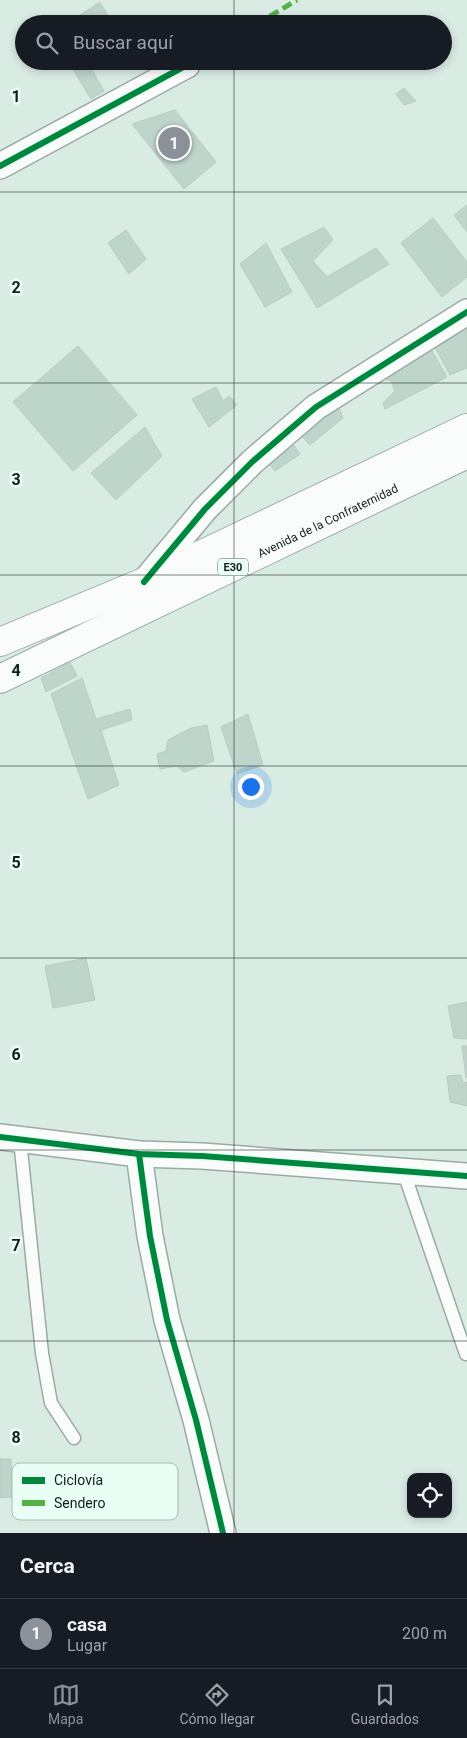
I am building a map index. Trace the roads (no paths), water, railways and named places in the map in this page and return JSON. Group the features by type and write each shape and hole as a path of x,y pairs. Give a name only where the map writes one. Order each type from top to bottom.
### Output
{"highway":[{"name":"Avenida de la Confraternidad","path":"0,642 144,582 467,428"},
{"name":"Avenida de la Confraternidad","path":"0,680 467,454"}],"street":[{"path":"0,166 178,70"},
{"path":"144,582 205,509 252,462 316,407 467,312"},
{"path":"10,1139 140,1154 202,1156 467,1176"},
{"path":"140,1154 150,1236 167,1320 196,1420 223,1533"}],"lane":[{"path":"10,1139 51,1403 74,1438"},
{"path":"403,1170 466,1354"}],"place":[{"name":"casa","path":"174,143"}]}
